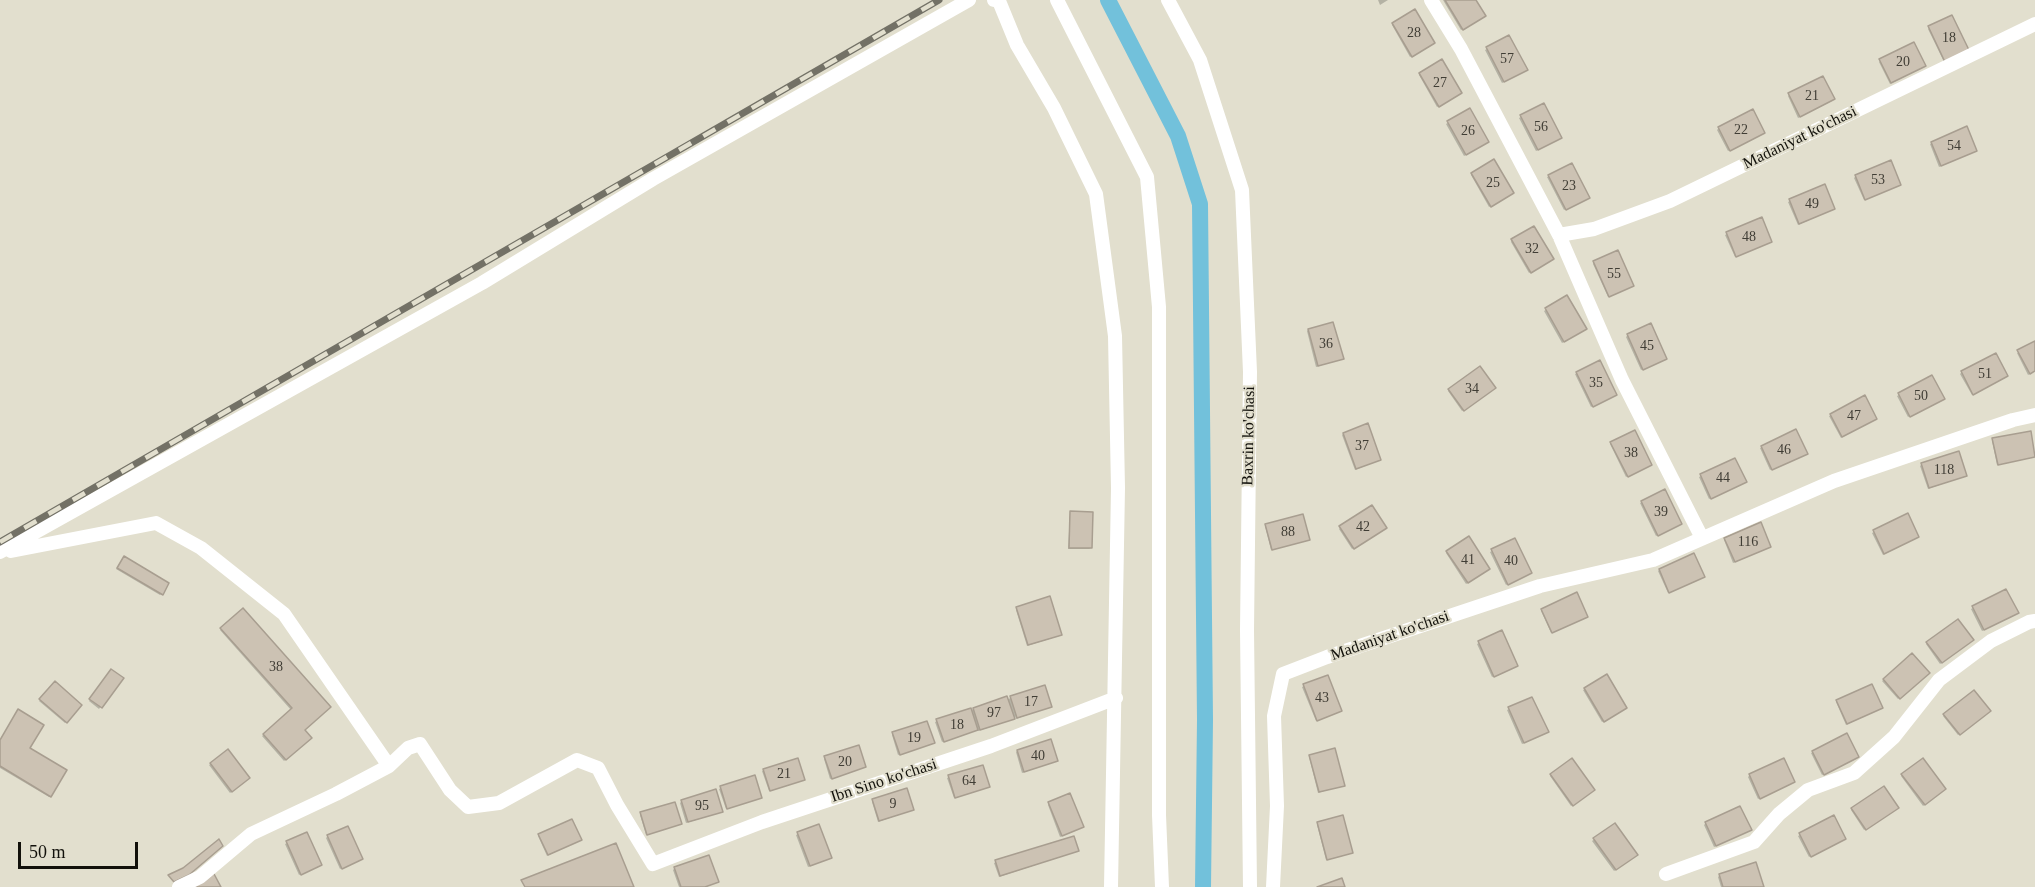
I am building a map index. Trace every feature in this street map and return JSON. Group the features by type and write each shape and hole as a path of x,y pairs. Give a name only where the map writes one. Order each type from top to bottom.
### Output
{"street":[{"path":"0,552 482,283 653,179 969,0"},
{"path":"994,0 999,2 1017,45 1054,108 1096,194 1115,336 1118,488 1111,887"},
{"path":"1057,0 1147,177 1159,307 1159,816 1162,887"},
{"name":"Baxrin ko'chasi","path":"1168,0 1200,60 1242,190 1250,372 1247,630 1250,887"},
{"path":"1431,0 1461,50 1559,235 1622,380 1702,538"},
{"name":"Madaniyat ko'chasi","path":"1559,235 1594,229 1670,201 2035,24"},
{"name":"Madaniyat ko'chasi","path":"1273,887 1278,806 1274,716 1282,674 1540,586 1653,560 1833,481 2013,420 2035,415"},
{"path":"0,552 156,523 201,548 284,614 389,766 251,834 200,877 179,887"},
{"path":"1666,874 1754,842 1779,814 1808,790 1854,773 1894,737 1939,680 1991,641 2035,621"},
{"name":"Ibn Sino ko'chasi","path":"389,766 408,748 420,744 450,790 468,807 499,803 577,760 598,768 617,805 653,864 762,822 991,746 1116,698"}],"building":[{"path":"1445,0 1476,0 1486,16 1463,30"},
{"path":"1415,9 1435,43 1412,57 1392,23"},
{"path":"1952,15 1969,50 1945,62 1928,26"},
{"path":"1509,35 1528,70 1504,82 1486,47"},
{"path":"1914,42 1926,66 1891,83 1879,59"},
{"path":"1442,59 1462,93 1439,107 1419,73"},
{"path":"1823,76 1835,99 1800,117 1788,93"},
{"path":"1544,103 1562,138 1538,150 1520,115"},
{"path":"1470,108 1489,142 1466,155 1447,121"},
{"path":"1753,109 1765,133 1730,151 1718,127"},
{"path":"1967,126 1977,151 1941,166 1931,142"},
{"path":"1494,159 1514,193 1491,207 1471,173"},
{"path":"1891,160 1901,185 1865,200 1855,175"},
{"path":"1572,163 1590,198 1566,210 1548,175"},
{"path":"1825,184 1835,209 1799,224 1789,199"},
{"path":"1762,217 1772,242 1736,257 1726,232"},
{"path":"1534,226 1554,259 1531,273 1511,239"},
{"path":"1618,250 1634,286 1609,297 1593,261"},
{"path":"1567,295 1587,329 1564,342 1545,308"},
{"path":"1333,322 1344,359 1318,366 1308,329"},
{"path":"1651,323 1667,359 1643,370 1627,334"},
{"path":"2035,341 2035,371 2030,374 2017,350"},
{"path":"1996,353 2008,376 1973,395 1961,371"},
{"path":"1600,360 1617,395 1593,407 1576,372"},
{"path":"1480,366 1496,388 1464,411 1448,389"},
{"path":"1932,375 1945,399 1910,417 1898,393"},
{"path":"1865,395 1877,419 1842,437 1830,414"},
{"path":"1368,423 1381,460 1356,469 1343,433"},
{"path":"1796,429 1808,454 1772,470 1761,446"},
{"path":"1635,430 1652,465 1628,477 1610,442"},
{"path":"2031,431 2035,457 1998,465 1992,438"},
{"path":"1959,451 1967,476 1929,488 1921,463"},
{"path":"1735,458 1747,482 1711,499 1700,474"},
{"path":"1665,489 1682,524 1658,536 1641,501"},
{"path":"1372,505 1387,528 1354,549 1339,526"},
{"path":"1070,511 1093,512 1092,548 1069,548"},
{"path":"1908,513 1919,537 1884,554 1873,530"},
{"path":"1303,514 1310,540 1272,550 1265,524"},
{"path":"1761,522 1771,547 1735,562 1724,538"},
{"path":"1469,536 1490,569 1468,583 1446,551"},
{"path":"1515,538 1532,573 1508,585 1491,549"},
{"path":"1694,553 1705,577 1669,593 1659,569"},
{"path":"124,556 169,583 163,595 117,568"},
{"path":"2006,589 2019,613 1984,630 1972,606"},
{"path":"1577,592 1588,617 1552,633 1541,609"},
{"path":"1050,596 1062,635 1028,645 1016,607"},
{"path":"243,608 331,707 305,730 312,738 286,760 263,734 292,708 220,628"},
{"path":"1958,619 1974,640 1942,663 1926,642"},
{"path":"1502,630 1518,666 1494,677 1478,641"},
{"path":"1912,653 1930,673 1900,699 1883,679"},
{"path":"111,669 124,678 102,708 89,699"},
{"path":"1607,674 1627,708 1604,722 1584,688"},
{"path":"1328,675 1342,711 1317,721 1303,684"},
{"path":"55,681 82,705 67,723 39,699"},
{"path":"1872,684 1883,708 1847,724 1836,700"},
{"path":"1045,685 1052,707 1017,718 1010,696"},
{"path":"1974,690 1991,711 1960,735 1943,714"},
{"path":"1007,696 1015,719 980,730 973,708"},
{"path":"1532,697 1549,732 1524,743 1508,707"},
{"path":"971,708 978,730 944,742 936,719"},
{"path":"18,709 44,725 30,748 67,770 51,797 0,766 0,740"},
{"path":"927,721 935,743 900,755 892,732"},
{"path":"1847,733 1859,757 1824,775 1812,751"},
{"path":"1051,739 1058,761 1024,772 1017,750"},
{"path":"859,745 866,767 832,779 824,756"},
{"path":"1335,748 1345,786 1319,792 1309,755"},
{"path":"228,749 250,778 232,792 210,763"},
{"path":"798,758 805,780 770,791 763,769"},
{"path":"1572,758 1595,790 1573,806 1550,774"},
{"path":"1784,758 1795,782 1760,799 1749,774"},
{"path":"1923,758 1946,789 1925,805 1901,774"},
{"path":"983,765 990,787 955,798 948,775"},
{"path":"755,775 762,798 727,809 720,786"},
{"path":"1884,786 1899,808 1866,830 1851,808"},
{"path":"907,788 914,810 879,821 872,799"},
{"path":"716,789 723,812 688,822 681,800"},
{"path":"1070,793 1084,827 1062,836 1048,802"},
{"path":"675,802 682,824 647,835 640,812"},
{"path":"1740,806 1752,830 1716,846 1705,822"},
{"path":"1343,815 1353,853 1327,860 1317,822"},
{"path":"1834,815 1846,839 1811,857 1799,833"},
{"path":"572,819 582,840 548,855 538,834"},
{"path":"1615,823 1638,855 1616,870 1593,838"},
{"path":"819,824 832,858 810,866 797,832"},
{"path":"348,826 363,859 342,869 327,835"},
{"path":"307,832 322,865 301,875 286,841"},
{"path":"1074,836 1079,851 1000,876 995,860"},
{"path":"219,839 223,846 189,875 174,882 168,875 183,868"},
{"path":"616,843 634,887 525,887 521,880"},
{"path":"709,855 719,882 705,887 681,887 674,867"},
{"path":"1756,862 1764,887 1723,887 1719,874"},
{"path":"213,872 221,887 187,887"},
{"path":"1342,878 1345,887 1317,887"}],"waterway":[{"path":"1108,0 1178,136 1200,204 1205,720 1203,887"}],"railway":[{"path":"0,542 939,0"}]}
